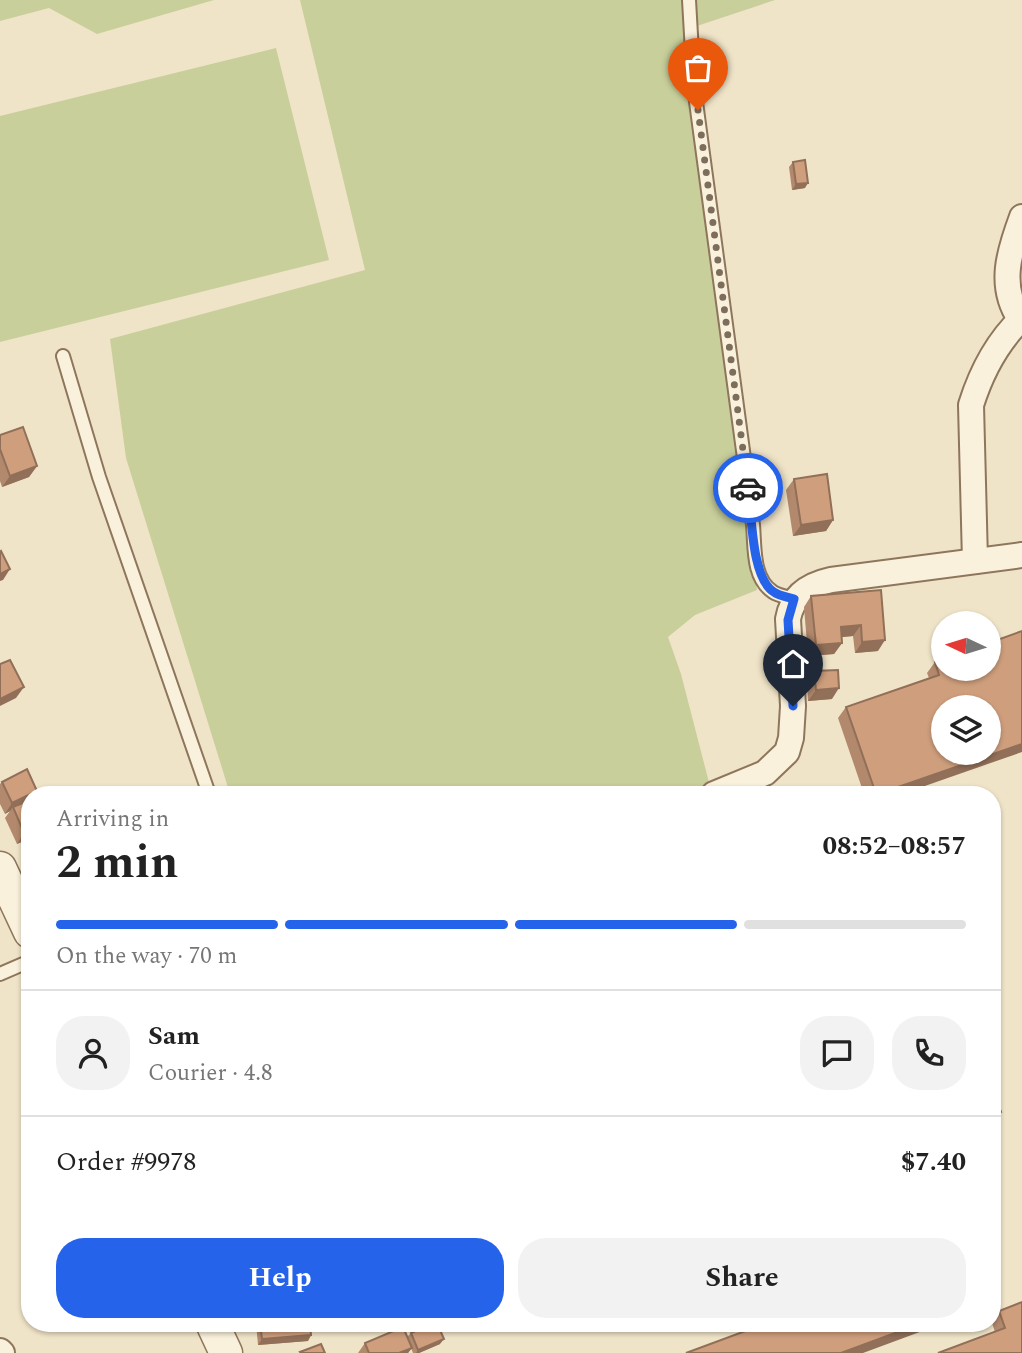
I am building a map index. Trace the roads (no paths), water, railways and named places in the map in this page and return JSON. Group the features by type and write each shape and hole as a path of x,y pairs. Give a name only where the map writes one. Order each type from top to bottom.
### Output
{"street":[{"path":"975,561 971,405 999,344 1021,318 1013,309 1007,290 1007,266 1022,217"},
{"path":"733,786 765,773 787,752 791,738 793,706 788,620 794,599 809,587 831,580 1022,555"},
{"path":"0,868 21,913"},
{"path":"216,1332 226,1353"}],"lane":[{"path":"689,0 694,88 756,564 762,580 774,593 794,599"},
{"path":"63,356 99,477 206,786"},
{"path":"0,974 21,965"}]}
